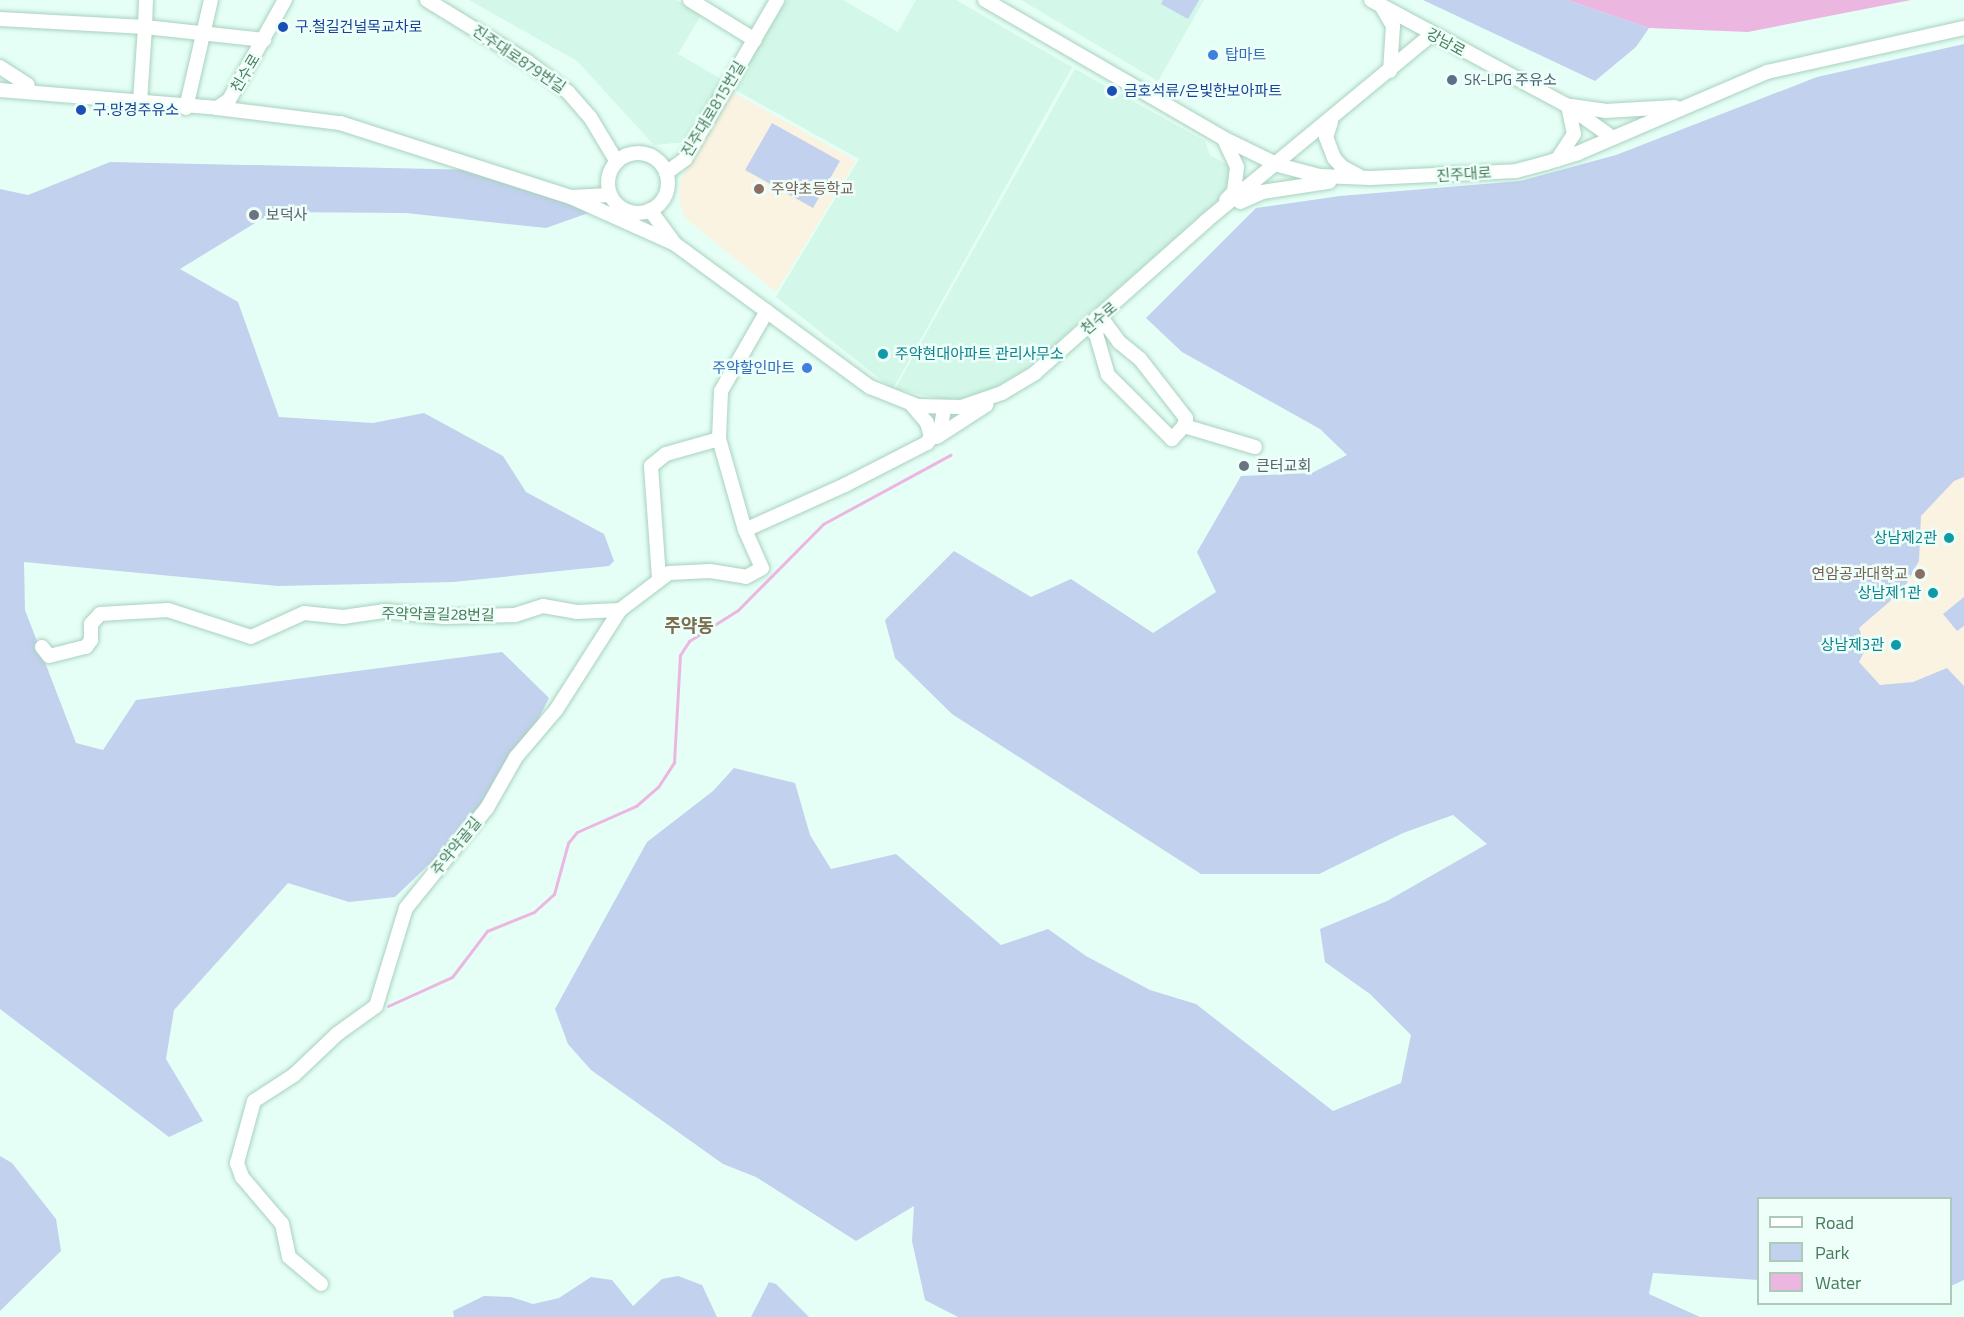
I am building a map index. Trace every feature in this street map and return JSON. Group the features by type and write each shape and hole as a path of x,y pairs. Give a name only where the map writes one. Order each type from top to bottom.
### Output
{"street":[{"path":"140,102 146,0"},
{"path":"186,108 211,0"},
{"name":"천수로","path":"217,108 229,100 285,0"},
{"name":"진주대로879번길","path":"427,0 445,5 568,92 590,117 616,162"},
{"path":"690,0 755,40"},
{"name":"진주대로815번길","path":"666,172 685,159 777,0"},
{"name":"진주대로","path":"985,0 1223,138 1278,165 1320,176 1370,178 1516,171 1557,160 1613,138 1767,72 1964,28"},
{"path":"1377,3 1393,26 1390,71"},
{"name":"강남로","path":"1377,3 1568,106 1613,138"},
{"path":"0,19 118,23 264,40"},
{"name":"천수로","path":"650,210 675,244 870,387 912,405 944,409 990,398 1035,373 1101,317 1206,221 1278,165 1432,34"},
{"path":"0,67 28,85"},
{"path":"0,90 186,108 217,108 340,123 571,197 675,244"},
{"path":"1557,160 1574,134 1568,106 1605,111 1683,107"},
{"path":"1334,117 1326,137 1334,158 1353,174 1370,178"},
{"path":"1206,221 1234,192 1237,180 1233,155 1223,138"},
{"path":"571,197 610,195 631,212 650,210 663,198 666,172 648,155 631,154 616,162 608,177 610,195"},
{"path":"1206,221 1262,192 1370,178"},
{"path":"719,439 666,454 651,466 659,578 710,571 746,577 762,568 745,530 719,439 721,391 767,311"},
{"path":"1101,317 1119,342 1140,358 1186,418 1184,426 1172,439 1108,375 1096,334 1101,317"},
{"path":"745,530 845,485 927,442 1035,373"},
{"path":"912,405 927,423 931,436 927,442"},
{"path":"927,442 941,427 944,409"},
{"path":"1184,426 1255,447"},
{"name":"주약약골길","path":"321,1284 289,1257 282,1224 242,1177 237,1163 254,1101 294,1075 337,1034 376,1005 406,908 487,808 516,757 556,710 620,610 659,578"},
{"name":"주약약골길28번길","path":"42,647 49,656 86,646 91,640 91,624 100,614 168,610 251,637 304,613 343,616 384,611 463,617 515,615 543,606 576,612 620,610"}],"shaded area":[{"path":"469,0 676,0 701,15 678,54 723,80 686,142 654,145 577,61"},
{"path":"787,0 843,0 898,32 916,0 956,0 1072,67 893,389 776,297 859,159 732,88"},
{"path":"1021,0 1204,0 1158,81"},
{"path":"1075,69 1205,141 1210,155 1231,167 1230,190 1026,369 984,394 947,400 895,389"},
{"name":"주약초등학교","path":"731,91 856,161 776,292 684,217 679,199 681,179"},
{"name":"연암공과대학교","path":"1964,459 1964,805 1826,669 1924,479"}],"green space":[{"path":"1163,0 1199,0 1188,19 1161,4"},
{"path":"1423,0 1567,0 1649,28 1636,47 1595,81"},
{"path":"1964,44 1964,477 1954,481 1921,516 1919,561 1903,590 1859,628 1866,648 1859,662 1880,685 1913,682 1947,668 1964,686 1964,1280 1952,1286 1952,1197 1757,1197 1757,1280 1653,1273 1649,1294 1700,1317 958,1317 925,1300 912,1241 914,1206 856,1241 756,1177 723,1164 591,1070 568,1044 555,1009 647,842 713,791 734,768 795,783 810,835 831,869 896,854 1001,945 1048,929 1086,956 1150,990 1196,1004 1333,1111 1401,1083 1411,1035 1370,994 1325,962 1320,929 1387,901 1487,844 1453,815 1403,833 1319,874 1201,874 952,714 895,658 885,620 954,551 1031,597 1071,579 1153,633 1216,592 1197,552 1241,476 1312,473 1347,455 1320,429 1182,352 1146,318 1256,208 1340,196 1520,181 1616,155 1817,77"},
{"path":"772,123 840,161 813,208 745,170"},
{"path":"110,162 479,170 597,210 546,228 406,213 273,212 180,269 238,302 279,417 373,423 424,413 503,456 526,492 604,534 614,561 609,566 453,582 278,586 24,562 25,610 76,743 103,750 136,700 502,652 549,698 499,797 395,897 349,902 288,883 174,1010 166,1059 203,1121 169,1137 0,1009 0,189 28,195"},
{"path":"1964,597 1964,626 1957,631 1943,614"},
{"path":"0,1156 12,1163 56,1219 61,1251 0,1311"},
{"path":"678,1276 702,1285 717,1317 454,1317 453,1311 484,1296 511,1297 533,1304 559,1298 591,1277 612,1280 633,1306 662,1279"},
{"path":"769,1282 776,1284 809,1317 751,1317"}],"water":[{"path":"1567,0 1911,0 1748,32 1649,28"}],"waterway":[{"path":"388,1006 452,977 487,931 534,912 554,894 568,843 577,832 636,806 658,787 674,762 680,655 689,641 738,610 823,524 950,455"}],"place":[{"name":"구.철길건널목교차로","path":"283,27"},
{"name":"탑마트","path":"1213,55"},
{"name":"SK-LPG 주유소","path":"1452,80"},
{"name":"금호석류/은빛한보아파트","path":"1112,91"},
{"name":"구.망경주유소","path":"81,110"},
{"name":"주약초등학교","path":"759,189"},
{"name":"보덕사","path":"254,215"},
{"name":"주약현대아파트 관리사무소","path":"883,354"},
{"name":"주약할인마트","path":"807,368"},
{"name":"큰터교회","path":"1244,466"},
{"name":"상남제2관","path":"1949,538"},
{"name":"연암공과대학교","path":"1920,574"},
{"name":"상남제1관","path":"1933,593"},
{"name":"상남제3관","path":"1896,645"}],"district":[{"name":"주약동","path":"689,626"}]}
